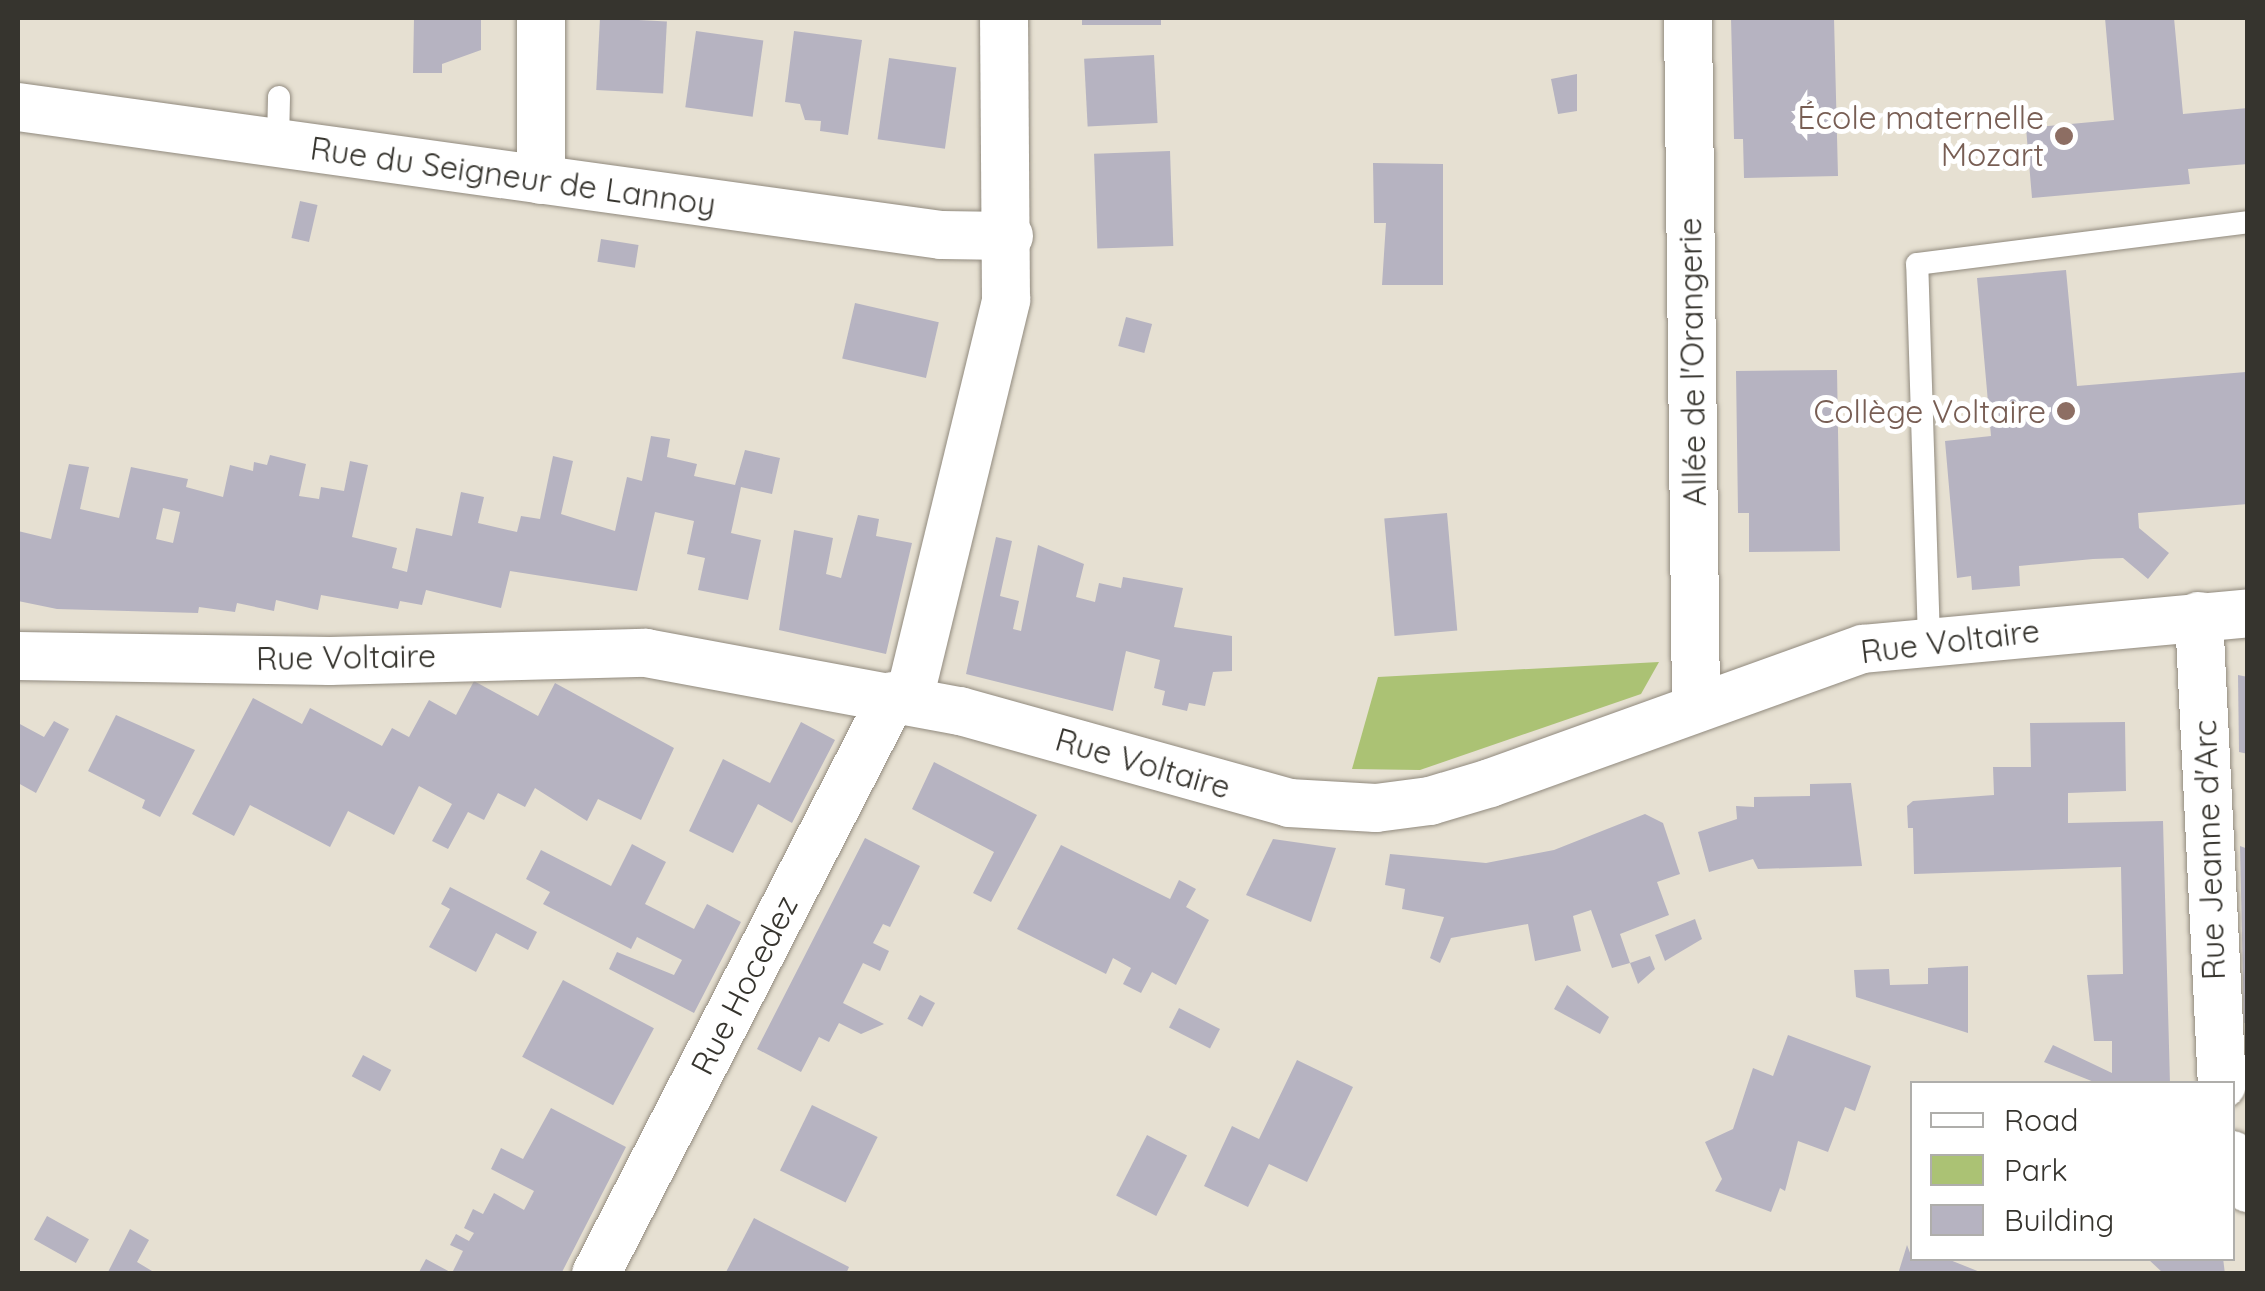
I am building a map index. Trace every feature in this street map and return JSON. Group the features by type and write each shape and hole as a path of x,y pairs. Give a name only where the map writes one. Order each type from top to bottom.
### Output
{"street":[{"path":"541,18 541,180"},
{"name":"Rue Hocedez","path":"596,1274 901,698 1000,330 1009,236 1004,18"},
{"name":"Allée de l'Orangerie","path":"1688,18 1696,707"},
{"name":"Rue du Seigneur de Lannoy","path":"18,107 279,120 541,180 941,235 1009,236"},
{"name":"Rue Voltaire","path":"18,656 330,660 608,650 715,662 901,698 1289,803 1346,808 1446,797 1829,658 1928,640 2248,612"},
{"name":"Rue Jeanne d'Arc","path":"2199,616 2222,1081"},
{"path":"2235,1161 2248,1188"}],"lane":[{"path":"1928,640 1917,264 2248,222"}],"green space":[{"path":"1659,662 1641,694 1420,770 1352,769 1378,677"}],"building":[{"path":"414,18 481,18 481,50 442,64 442,73 413,73"},
{"path":"600,18 667,22 663,93 596,90"},
{"path":"1082,18 1161,18 1161,25 1082,25"},
{"path":"1731,18 1834,18 1838,176 1744,178 1743,139 1734,139"},
{"path":"2105,18 2174,18 2183,114 2248,108 2248,164 2188,169 2190,184 2032,198 2026,128 2114,120"},
{"path":"696,31 763,40 753,117 685,107"},
{"path":"794,31 862,40 848,135 820,131 821,121 805,120 800,104 785,102"},
{"path":"1154,55 1158,123 1088,127 1084,59"},
{"path":"889,58 956,67 945,149 878,139"},
{"path":"1577,74 1577,111 1558,114 1551,79"},
{"path":"1170,151 1173,246 1097,249 1094,154"},
{"path":"1373,163 1443,164 1443,285 1382,285 1386,223 1374,223"},
{"path":"300,201 318,205 309,242 291,238"},
{"path":"601,239 639,245 635,268 597,262"},
{"path":"2066,270 2077,386 2246,372 2248,504 2138,513 2139,528 2169,553 2148,579 2123,558 2093,559 2019,566 2020,586 1972,590 1971,576 1957,578 1945,441 1991,436 1977,278"},
{"path":"855,303 939,322 926,378 842,359"},
{"path":"1126,317 1152,324 1144,353 1118,346"},
{"path":"1837,370 1840,551 1749,552 1749,513 1738,513 1736,371"},
{"path":"651,436 670,439 667,457 697,464 694,476 735,485 745,450 780,458 772,494 741,487 731,533 761,540 748,600 698,590 705,558 687,554 694,521 655,512 637,591 510,571 501,608 426,590 422,605 400,601 398,609 321,595 318,610 276,600 274,611 237,603 235,612 199,607 198,613 57,609 18,601 18,531 51,539 69,464 89,467 80,509 119,518 131,467 188,479 186,487 223,497 230,465 253,471 254,462 267,465 270,455 306,464 299,496 319,499 321,487 344,491 350,461 368,465 352,537 397,548 392,568 407,572 416,528 452,536 461,492 484,497 478,523 517,532 521,516 540,519 553,456 573,461 561,514 615,531 627,477 642,481","holes":["163,508 180,512 173,543 156,539"]},
{"path":"1447,513 1457,631 1395,636 1384,518"},
{"path":"858,515 879,519 876,536 912,543 886,654 779,630 794,530 833,538 826,574 841,578"},
{"path":"996,537 1012,541 1000,596 1019,601 1013,629 1021,631 1038,545 1084,564 1076,597 1095,602 1099,583 1121,588 1123,577 1183,588 1174,627 1232,636 1232,671 1213,672 1205,706 1189,703 1187,711 1162,705 1165,691 1154,688 1160,660 1126,651 1113,711 966,674"},
{"path":"2238,675 2248,677 2248,754 2239,752"},
{"path":"474,681 538,716 555,683 674,748 641,820 598,799 587,821 535,788 525,807 498,793 484,820 468,812 448,849 432,841 452,804 419,786 394,835 348,811 330,847 250,805 234,836 192,814 253,698 302,724 310,708 382,746 392,728 409,737 429,700 456,715"},
{"path":"116,715 195,750 160,817 142,808 145,800 88,771"},
{"path":"54,721 69,729 36,793 18,783 18,723 44,737"},
{"path":"801,722 835,740 792,823 758,804 733,853 689,831 723,759 770,783"},
{"path":"2125,722 2126,791 2068,793 2068,823 2163,821 2170,1081 2092,1081 2044,1062 2053,1045 2112,1073 2112,1041 2094,1041 2087,975 2123,974 2121,867 1914,874 1913,828 1908,828 1907,806 1913,801 1994,795 1993,767 2031,767 2030,723"},
{"path":"934,762 1037,815 991,902 973,893 994,852 912,809"},
{"path":"1851,783 1862,866 1758,869 1753,859 1709,872 1698,832 1737,819 1736,806 1754,807 1754,797 1810,796 1810,784"},
{"path":"1645,814 1663,823 1680,874 1657,882 1669,915 1620,934 1630,963 1612,968 1591,910 1573,916 1581,951 1535,961 1528,924 1451,938 1440,963 1430,958 1444,917 1402,909 1405,889 1385,885 1390,854 1486,863 1554,850"},
{"path":"865,838 920,866 890,927 883,924 873,943 889,951 880,971 863,963 843,1003 884,1024 861,1034 839,1023 829,1042 819,1037 801,1072 757,1049"},
{"path":"1273,839 1336,848 1311,922 1246,895"},
{"path":"632,844 666,862 645,904 694,929 707,904 741,922 694,1013 609,969 617,952 674,975 682,960 637,937 631,949 543,904 550,892 526,879 541,850 611,886"},
{"path":"1061,845 1170,899 1179,880 1196,889 1186,907 1209,920 1176,985 1152,972 1141,993 1123,984 1131,968 1113,958 1106,974 1017,929"},
{"path":"2240,846 2248,849 2248,1023 2244,1023"},
{"path":"450,887 537,932 528,950 496,933 476,972 429,947 450,909 441,904"},
{"path":"1695,919 1702,939 1665,961 1655,935"},
{"path":"1650,956 1655,969 1638,984 1630,963"},
{"path":"1968,966 1968,1033 1856,997 1854,970 1889,969 1890,985 1928,984 1928,968"},
{"path":"563,980 654,1028 613,1105 522,1057"},
{"path":"1567,985 1609,1017 1600,1034 1554,1009"},
{"path":"920,995 935,1003 922,1027 907,1019"},
{"path":"1179,1008 1220,1029 1210,1048 1169,1028"},
{"path":"1788,1035 1871,1066 1855,1111 1845,1107 1828,1152 1798,1141 1785,1191 1780,1188 1771,1212 1715,1191 1722,1179 1705,1142 1733,1129 1753,1068 1773,1076"},
{"path":"363,1055 391,1070 380,1091 352,1076"},
{"path":"1297,1060 1353,1087 1307,1182 1269,1164 1248,1207 1204,1186 1232,1126 1259,1139"},
{"path":"812,1105 878,1137 846,1203 780,1171"},
{"path":"551,1108 626,1147 561,1274 418,1274 426,1259 452,1273 463,1251 450,1245 456,1234 469,1241 474,1233 464,1228 473,1209 483,1214 494,1193 524,1210 534,1191 491,1169 501,1148 523,1159"},
{"path":"1147,1135 1187,1155 1156,1216 1116,1196"},
{"path":"47,1216 89,1239 76,1263 34,1240"},
{"path":"754,1218 849,1267 846,1274 725,1274"},
{"path":"130,1229 149,1240 137,1262 157,1274 107,1274"},
{"path":"1907,1245 1910,1261 1952,1261 1985,1274 1898,1274"},
{"path":"2150,1261 2223,1261 2225,1274 2164,1274"}],"place":[{"name":"École maternelle Mozart","path":"2064,136"},
{"name":"Collège Voltaire","path":"2066,411"}]}
